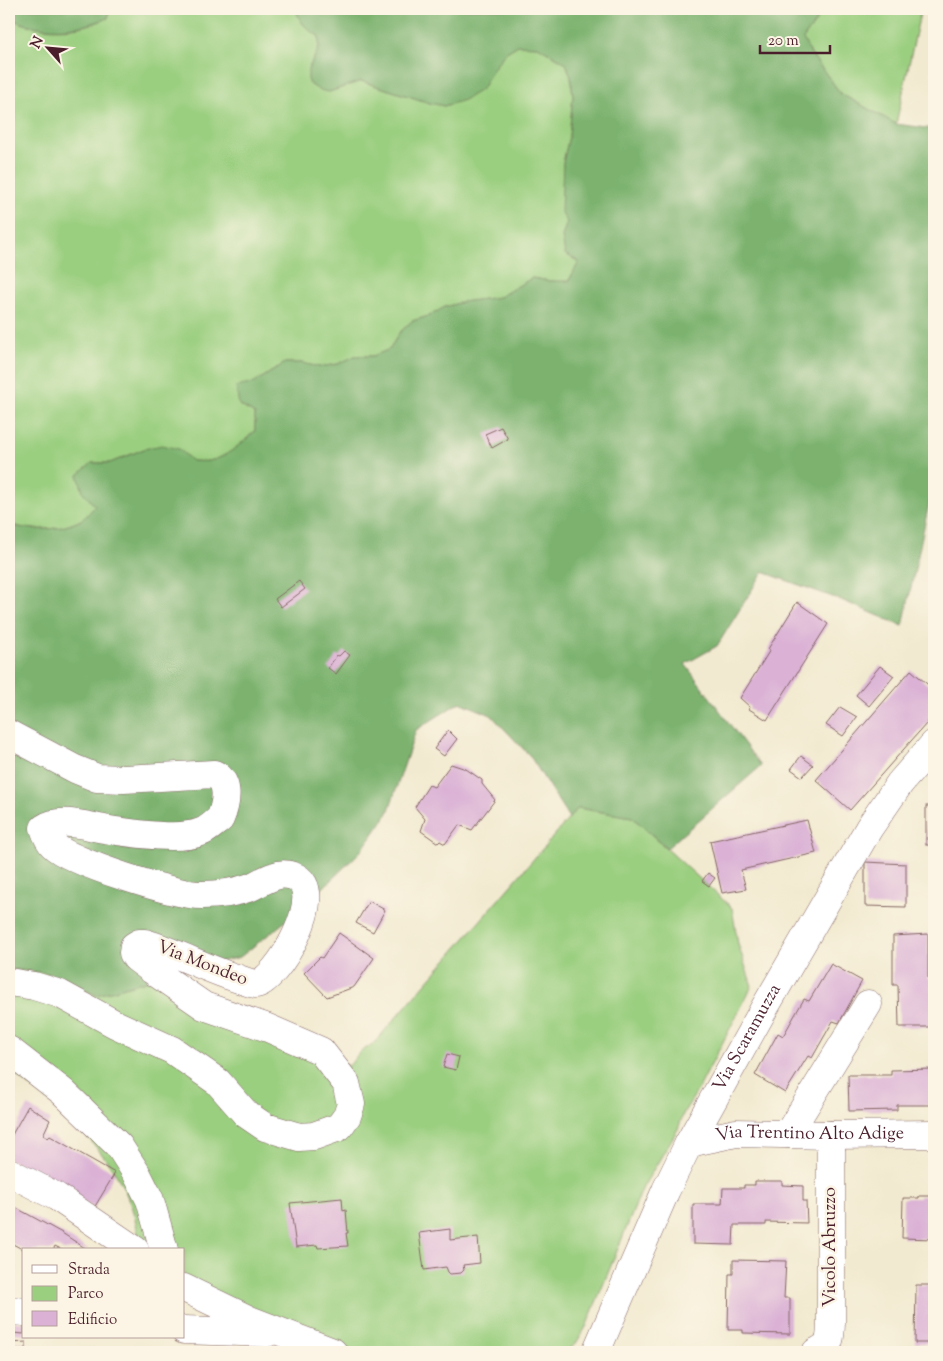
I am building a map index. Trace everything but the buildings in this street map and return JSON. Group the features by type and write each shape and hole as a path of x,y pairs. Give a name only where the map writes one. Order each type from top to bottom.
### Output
{"street":[{"name":"Via Mondeo","path":"9,734 91,777 124,780 214,774 219,777 223,782 226,798 222,815 220,819 200,833 160,836 72,822 45,826 44,829 54,846 88,863 155,886 201,896 240,890 280,874 300,879 306,899 302,922 286,954 262,982 254,984 230,976 145,943 139,943 134,946 132,953 152,970 204,1006 268,1028 321,1051 346,1083 351,1104 347,1116 339,1127 314,1136 299,1137 265,1126 246,1114 218,1082 172,1050 115,1024 60,994 34,986 9,982"},
{"name":"Via Scaramuzza","path":"596,1352 666,1190 689,1143 869,828 900,783 934,744"},
{"path":"788,1134 868,1004"},
{"path":"9,1050 63,1092 119,1146 137,1174 150,1200 164,1248"},
{"name":"Via Trentino Alto Adige","path":"689,1143 736,1133 832,1135 934,1134"},
{"name":"Vicolo Abruzzo","path":"816,1352 825,1348 830,1342 832,1135"},
{"path":"9,1172 56,1197 132,1248"},
{"path":"185,1288 281,1333 333,1352"},
{"path":"9,1310 22,1312"},
{"path":"185,1330 281,1333"}],"green space":[{"path":"9,9 110,9 108,18 84,26 46,28 21,23 9,18"},
{"path":"110,9 296,9 304,25 319,36 319,48 308,70 329,92 361,81 444,106 482,89 491,72 505,53 518,45 538,46 566,63 571,77 573,96 569,136 563,163 567,222 562,237 579,262 568,282 532,278 499,297 462,302 445,307 429,316 412,321 399,333 390,349 373,356 355,356 338,364 319,367 302,363 285,363 254,383 239,405 255,414 255,431 227,454 214,460 192,461 179,449 144,449 110,463 92,463 83,492 95,506 83,519 73,524 45,529 18,527 9,524 9,18 33,26 58,29 71,28 96,23 108,18"},
{"path":"296,9 825,9 803,39 811,54 841,94 896,124 934,129 934,480 903,626 841,600 763,572 717,646 685,664 761,766 667,848 632,817 578,808 569,818 530,756 491,715 460,702 416,730 388,813 361,851 300,910 240,957 173,973 97,995 48,973 9,969 9,524 18,527 45,529 73,524 83,519 95,506 83,492 78,475 92,463 110,463 144,449 162,445 179,449 192,461 214,460 227,454 255,431 255,414 239,405 236,387 254,383 285,363 302,363 319,367 338,364 355,356 373,356 390,349 399,333 412,321 462,302 499,297 532,278 550,281 569,281 579,262 565,254 562,237 567,222 561,212 563,163 569,136 573,96 571,77 566,63 538,46 518,45 505,53 491,72 482,89 464,100 444,106 361,81 329,92 319,90 308,83 308,70 319,48 319,36 304,25"},
{"path":"825,9 921,9 896,124 841,94 811,54 803,39"},
{"path":"578,808 632,817 732,908 738,944 752,986 698,1090 684,1112 678,1129 643,1187 586,1327 575,1345 565,1352 338,1352 185,1281 185,1248 139,1248 136,1221 126,1194 113,1169 95,1146 54,1105 9,1070 9,969 48,973 97,995 166,975 349,1066 359,1053 374,1043"}]}
